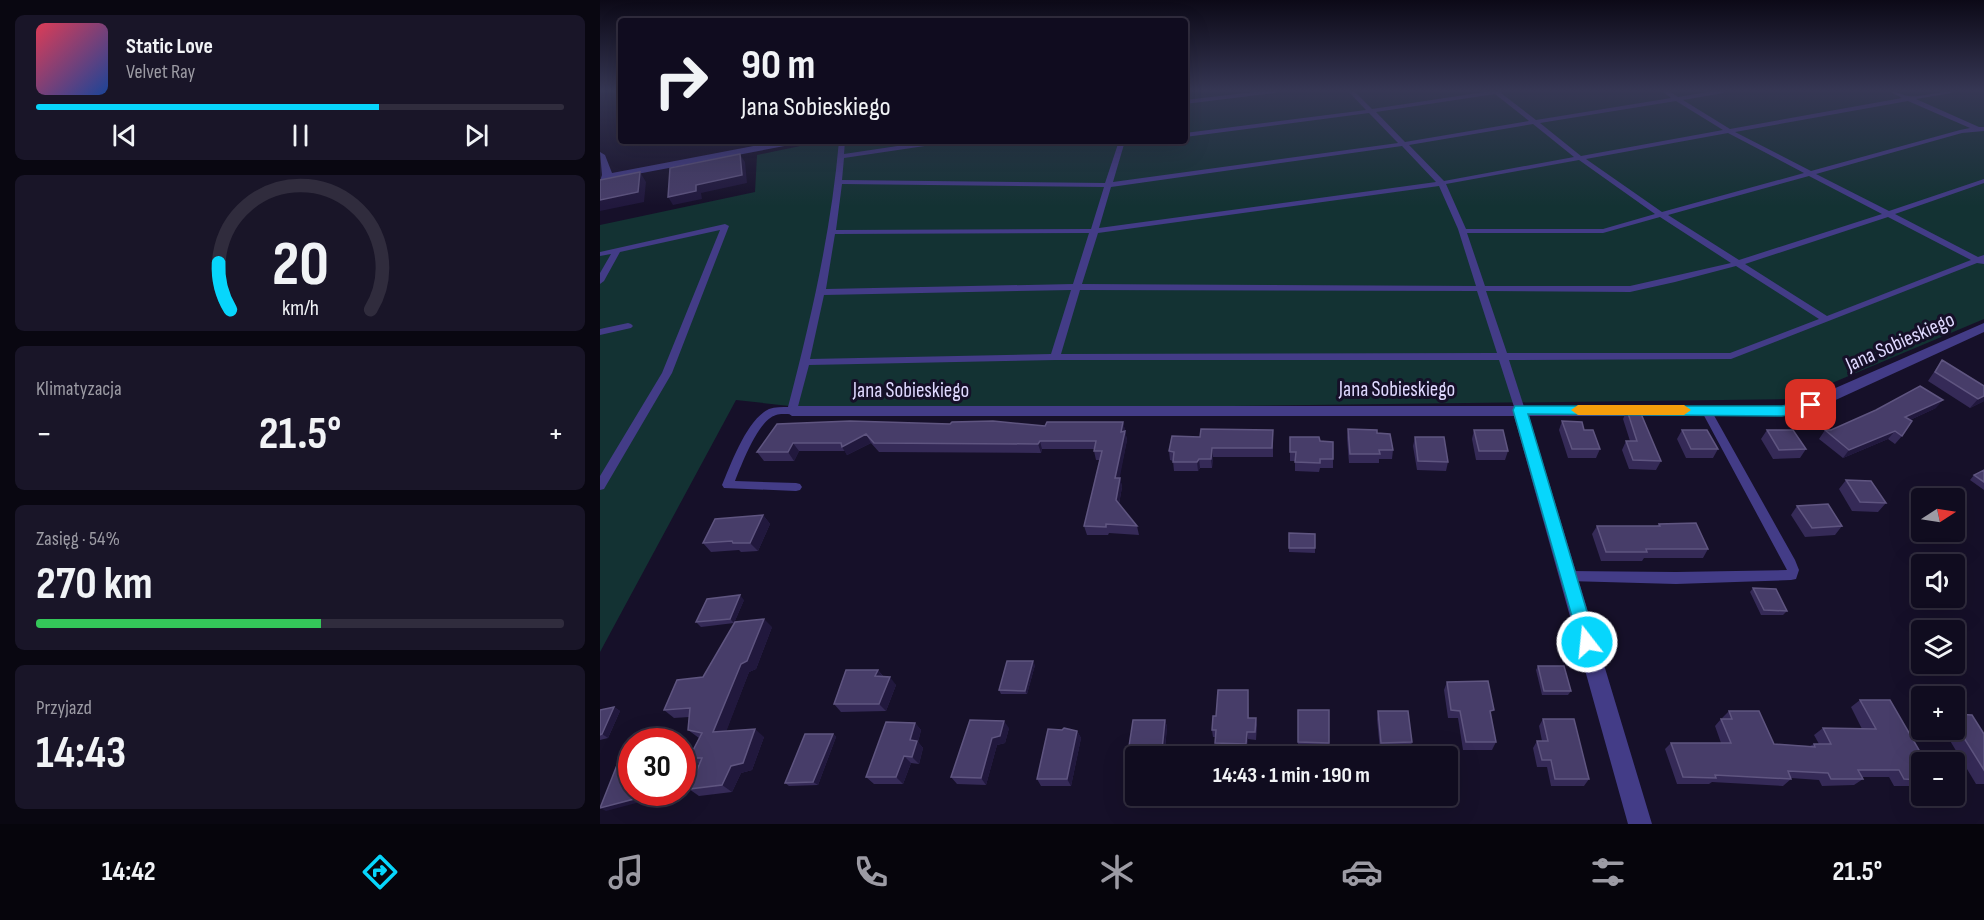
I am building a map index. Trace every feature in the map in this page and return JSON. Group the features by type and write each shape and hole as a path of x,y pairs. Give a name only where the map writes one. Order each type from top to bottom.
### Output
{"street":[{"path":"600,155 604,178 780,144"},
{"name":"Jana Sobieskiego","path":"792,411 1782,411 1811,405 1984,327"},
{"path":"1520,410 1640,824"}],"lane":[{"path":"1188,135 1228,129"},
{"path":"1389,129 1442,183 1463,231 1520,410"},
{"path":"840,182 1109,185 1404,144 1486,129"},
{"path":"1544,129 1660,214 1827,320"},
{"path":"1726,129 1887,214 1982,260"},
{"path":"831,232 1094,231 1442,183 1744,129"},
{"path":"1463,231 1603,231 1808,172 1962,131 1982,130"},
{"path":"796,487 728,485 758,424 772,412 792,411 821,292 840,182 842,144"},
{"path":"842,156 924,144"},
{"path":"1055,357 1123,144"},
{"path":"821,292 1077,286 1629,289 1682,280 1984,181"},
{"path":"600,254 725,226 668,373 600,486"},
{"path":"600,281 617,250"},
{"path":"804,362 1055,357 1731,356 1982,260"},
{"path":"600,332 628,326"},
{"path":"1568,576 1676,578 1791,575 1793,570 1791,564 1706,410"}],"green space":[{"path":"1188,129 1984,129 1984,319 1794,399 835,411 736,400 600,652 600,225 755,192 757,155 810,144 1188,144"}],"building":[{"path":"740,154 742,175 696,185 696,191 668,197 670,168"},
{"path":"640,172 638,192 600,200 600,180"},
{"path":"1942,360 1984,386 1984,396 1978,399 1935,372"},
{"path":"1920,386 1943,400 1905,417 1912,421 1902,436 1895,431 1849,450 1825,430 1831,430 1876,410"},
{"path":"1639,409 1661,461 1633,460 1626,441 1637,441 1627,410"},
{"path":"850,421 950,424 952,422 993,421 1045,426 1047,422 1123,422 1121,432 1125,431 1115,478 1120,478 1116,500 1137,526 1106,524 1106,527 1084,526 1102,451 1094,451 1096,441 1040,441 1038,444 874,443 866,434 842,447 841,443 793,443 788,452 757,452 777,424"},
{"path":"1562,421 1582,422 1584,430 1593,430 1600,449 1572,449"},
{"path":"1201,429 1273,430 1272,448 1212,448 1211,459 1199,459 1197,462 1173,462 1174,452 1169,451 1172,436 1200,437"},
{"path":"1348,429 1377,430 1377,433 1390,434 1393,450 1379,450 1380,454 1350,454"},
{"path":"1474,430 1503,430 1508,451 1479,451"},
{"path":"1682,430 1707,430 1718,449 1691,449"},
{"path":"1767,430 1793,430 1806,449 1779,450"},
{"path":"1290,437 1319,437 1320,441 1333,442 1333,459 1320,459 1320,463 1295,462 1296,452 1290,452"},
{"path":"1415,437 1444,437 1448,462 1418,461"},
{"path":"1984,470 1984,482 1974,475"},
{"path":"1846,480 1871,481 1886,503 1860,502"},
{"path":"1828,504 1842,526 1812,528 1797,506"},
{"path":"763,515 750,543 733,543 732,541 703,543 715,519"},
{"path":"1696,523 1708,549 1646,549 1647,552 1606,552 1597,526 1660,526 1659,524"},
{"path":"1289,533 1315,534 1315,548 1289,548"},
{"path":"1753,588 1776,589 1787,611 1764,610"},
{"path":"740,595 730,619 696,622 707,599"},
{"path":"764,619 747,661 741,664 713,732 755,729 743,763 731,766 722,785 696,788 696,772 702,758 696,758 696,745 702,733 696,732 696,728 688,728 690,708 664,710 677,680 703,677 735,622"},
{"path":"1007,661 1033,661 1025,691 999,690"},
{"path":"1538,666 1564,666 1571,691 1544,691"},
{"path":"846,670 878,670 875,676 890,677 879,704 834,704"},
{"path":"1488,681 1494,710 1490,711 1496,742 1466,742 1460,711 1451,710 1447,682"},
{"path":"1218,690 1248,690 1248,718 1256,718 1255,732 1247,732 1246,744 1215,743 1216,730 1212,730 1213,716 1216,716"},
{"path":"1860,700 1890,700 1911,740 1920,752 1911,752 1911,779 1904,779 1899,770 1858,770 1863,779 1831,779 1828,773 1788,771 1791,779 1715,775 1716,778 1683,777 1671,743 1731,743 1721,719 1732,719 1729,711 1759,711 1774,744 1815,747 1814,744 1831,744 1823,728 1876,729"},
{"path":"614,707 602,734 600,735 600,710"},
{"path":"1298,710 1329,710 1329,743 1298,742"},
{"path":"1378,711 1408,711 1412,742 1381,743"},
{"path":"1965,715 1972,715 1984,734 1984,770 1965,740"},
{"path":"1543,719 1574,719 1589,779 1555,779 1551,760 1542,760 1537,741 1548,741"},
{"path":"970,720 1004,721 1000,736 992,738 981,778 951,777"},
{"path":"1133,720 1165,720 1162,746 1129,746"},
{"path":"886,722 915,723 910,740 917,741 912,757 904,756 896,777 866,777"},
{"path":"1064,728 1077,731 1067,779 1037,779 1048,729 1062,730"},
{"path":"805,734 833,734 813,782 785,783"},
{"path":"618,763 618,803 600,808"}],"slow traffic":[{"path":"1578,410 1684,410"}],"route":[{"path":"1587,642 1520,410 1782,411 1811,405"}]}
